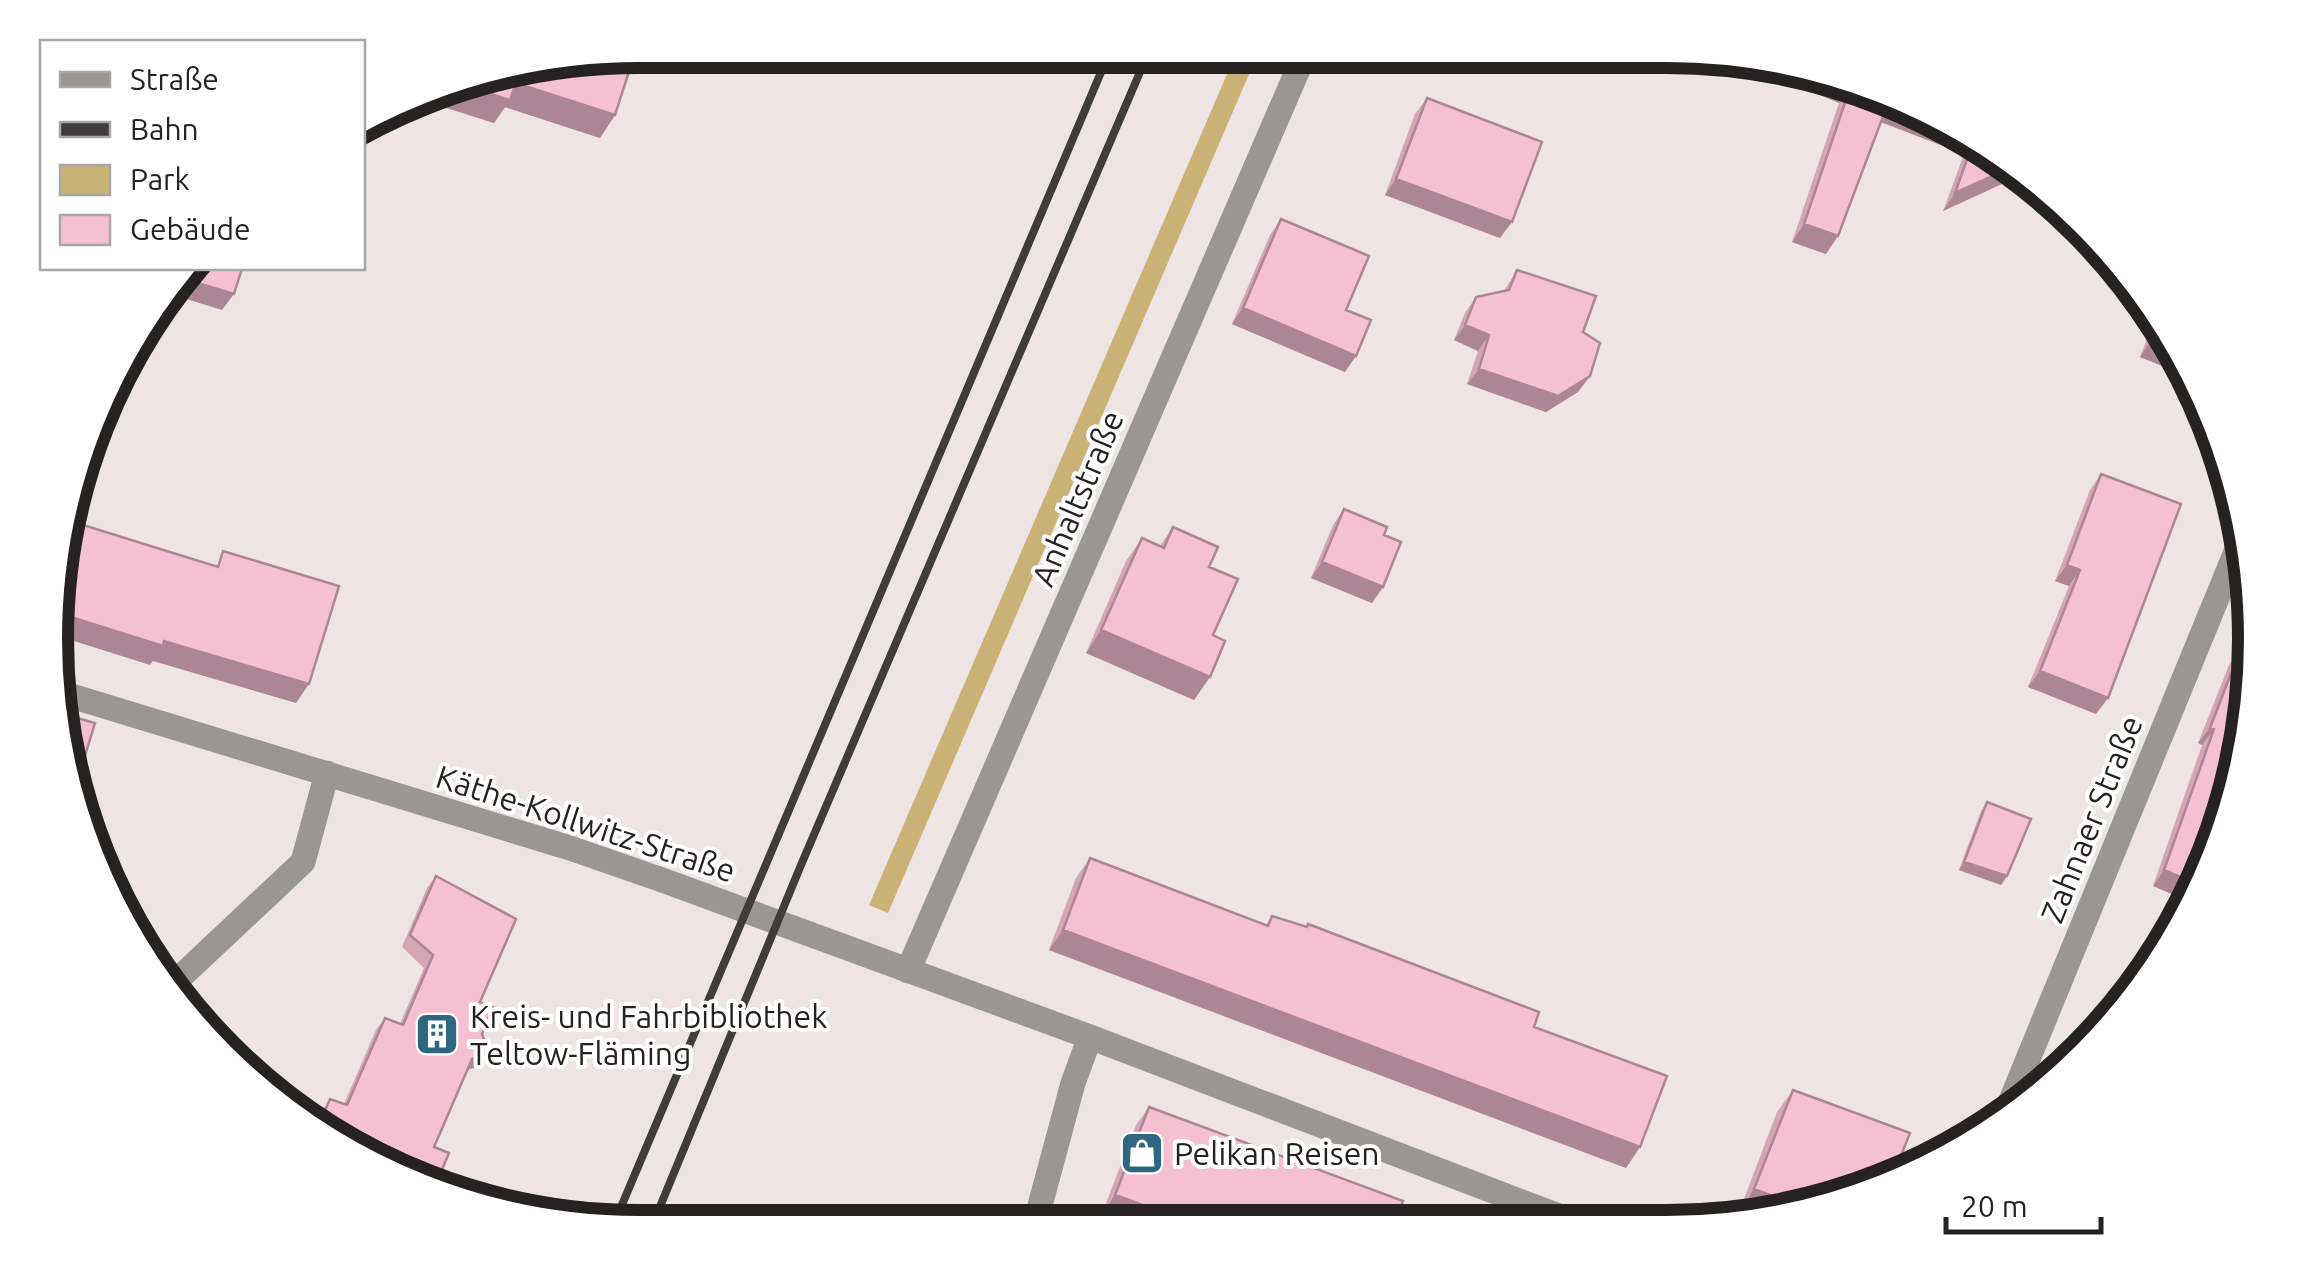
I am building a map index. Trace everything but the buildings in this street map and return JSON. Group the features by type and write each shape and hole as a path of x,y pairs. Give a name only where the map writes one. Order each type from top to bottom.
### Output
{"street":[{"name":"Anhaltstraße","path":"908,971 1299,68"},
{"name":"Zahnaer Straße","path":"2014,1093 2233,559"},
{"name":"Käthe-Kollwitz-Straße","path":"71,696 570,848 1090,1038 1544,1210"},
{"path":"179,978 303,862 326,773"},
{"path":"1039,1210 1073,1083 1090,1038"}],"green space":[{"path":"1230,68 1252,68 888,913 869,905"}],"railway":[{"path":"620,1209 1103,68"},
{"path":"659,1210 801,865 1142,68"}],"place":[{"name":"Kreis- und Fahrbibliothek Teltow-Fläming","path":"437,1034"},
{"name":"Pelikan Reisen","path":"1142,1153"}]}
